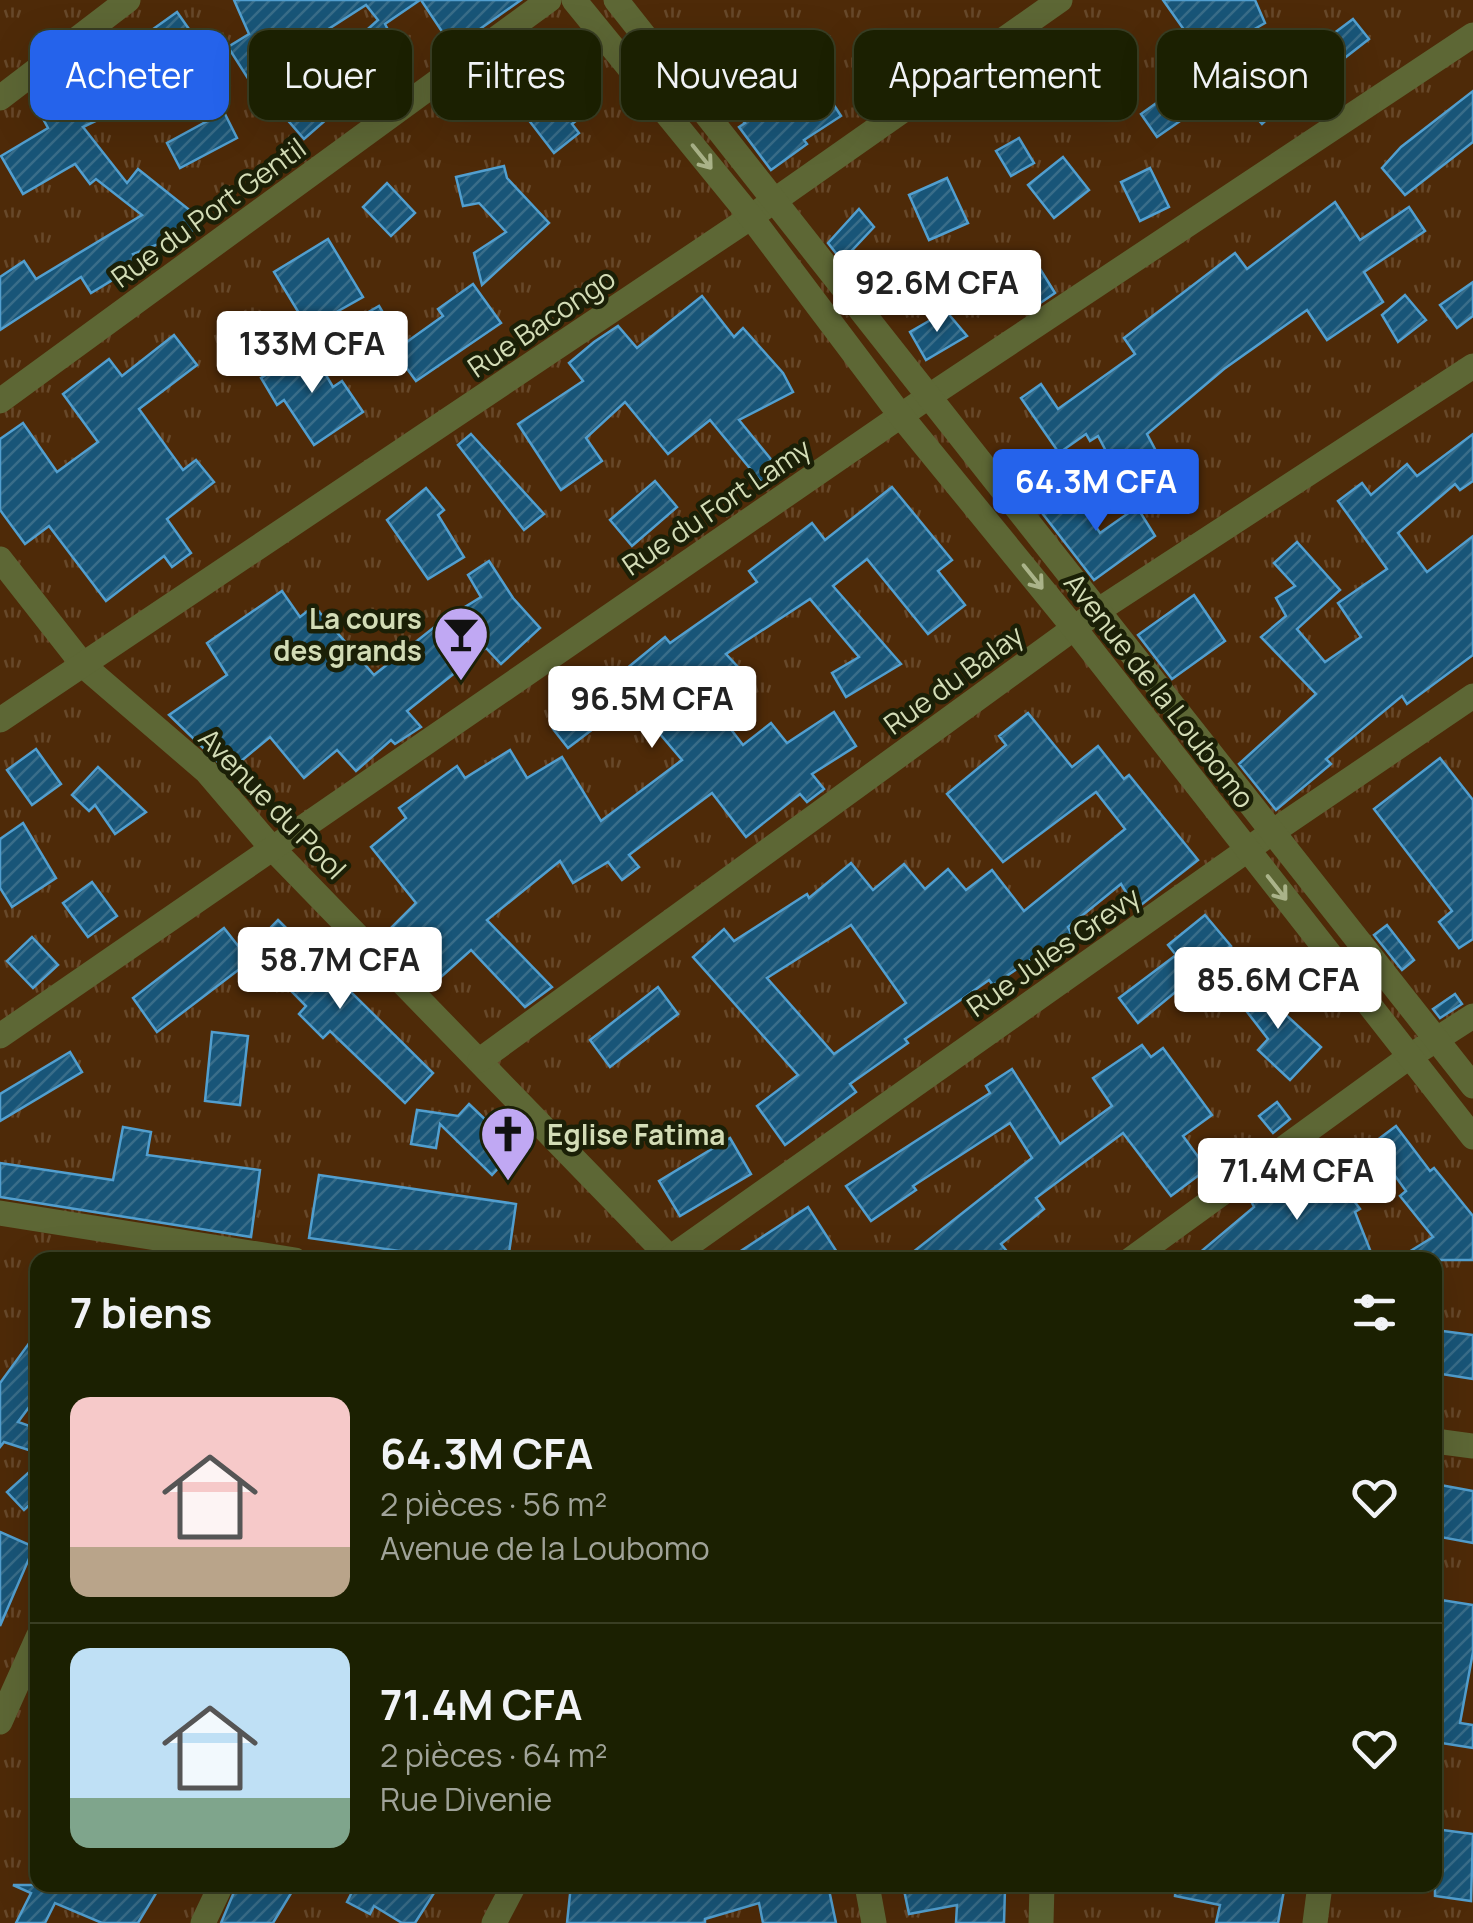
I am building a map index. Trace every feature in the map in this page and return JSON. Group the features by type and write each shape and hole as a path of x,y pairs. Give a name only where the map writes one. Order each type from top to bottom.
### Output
{"street":[{"path":"0,98 128,0"},
{"name":"Rue du Port Gentil","path":"0,401 549,0"},
{"name":"Avenue de la Loubomo","path":"574,0 751,217 901,416 1074,628 1473,1137"},
{"name":"Avenue de la Loubomo","path":"616,0 1473,1086"},
{"name":"Rue Bacongo","path":"0,720 751,217 1060,0"},
{"name":"Rue du Fort Lamy","path":"0,1036 928,396 1473,35"},
{"name":"Rue du Balay","path":"480,1060 1099,610 1473,366"},
{"name":"Avenue du Pool","path":"0,559 84,666 206,771 271,847 664,1252"},
{"name":"Rue Jules Grevy","path":"681,1252 1274,831 1473,696"},
{"path":"1141,1252 1409,1057 1473,1016"},
{"path":"0,1213 203,1252"},
{"path":"1442,1442 1473,1446"},
{"path":"0,1722 30,1655"},
{"path":"203,1923 217,1892"},
{"path":"494,1923 510,1892"},
{"path":"868,1892 874,1923"},
{"path":"1041,1923 1042,1892"},
{"path":"1315,1923 1319,1892"}],"green space":[{"path":"0,0 1473,0 1473,1923 0,1923"}],"building":[{"path":"234,0 420,0 385,24 388,30 367,30 378,20 366,5 327,30 249,30 249,34"},
{"path":"421,0 521,0 478,30 441,30"},
{"path":"1163,0 1255,0 1265,23 1253,30 1184,30"},
{"path":"177,12 190,30 152,30"},
{"path":"1353,19 1369,39 1344,59 1344,30 1338,30"},
{"path":"249,34 249,80 229,49"},
{"path":"1473,91 1473,142 1405,195 1382,168 1401,147"},
{"path":"1157,103 1157,120 1182,120 1157,137 1141,114"},
{"path":"834,105 841,116 804,140 807,144 771,170 739,127 745,123 742,120 834,120"},
{"path":"44,120 98,120 83,127 127,183 138,169 192,212 199,228 133,254 139,264 91,293 81,277 0,330 0,277 24,261 36,279 142,215 96,179 90,184 75,164 23,194 1,156 48,128"},
{"path":"209,120 228,120 237,138 180,168 167,143"},
{"path":"288,120 326,120 304,139"},
{"path":"529,120 577,120 572,124 579,133 554,153"},
{"path":"1019,138 1034,163 1011,176 996,151"},
{"path":"1063,157 1089,190 1054,218 1028,185"},
{"path":"504,166 507,178 549,223 482,285 474,253 506,232 479,203 463,206 456,177"},
{"path":"1150,168 1169,207 1140,221 1121,182"},
{"path":"947,178 968,223 929,240 909,195"},
{"path":"387,183 415,213 391,236 363,207"},
{"path":"1335,202 1360,240 1409,207 1425,231 1364,272 1383,302 1327,340 1307,310 1224,369 1147,434 1172,481 1133,502 1098,436 1090,441 1086,434 1059,453 1021,398 1041,384 1058,409 1135,354 1124,338 1235,253 1247,269"},
{"path":"859,209 874,227 842,261 828,243"},
{"path":"328,239 363,297 308,328 274,272"},
{"path":"1032,256 1055,293 1030,310 1006,274"},
{"path":"1473,282 1473,316 1457,328 1440,305"},
{"path":"473,284 501,323 416,381 394,351 443,316 438,309"},
{"path":"1405,295 1426,320 1398,342 1382,315"},
{"path":"702,296 734,337 743,328 783,373 793,392 739,420 783,474 766,488 710,420 668,454 625,402 586,438 602,461 561,490 518,424 583,381 569,363 594,342 618,326 637,348"},
{"path":"379,306 396,334 376,345 360,317"},
{"path":"946,311 967,336 926,360 910,332"},
{"path":"174,335 197,365 139,409 183,470 196,460 214,482 167,519 191,553 172,567 164,556 106,601 49,526 25,544 0,510 0,439 23,423 57,472 98,442 63,394 109,359 122,376"},
{"path":"310,348 333,387 342,381 363,412 314,445 284,400 277,405 261,378"},
{"path":"471,434 544,514 524,530 458,445"},
{"path":"1473,434 1473,481 1460,490 1455,484 1398,533 1427,572 1473,536 1473,655 1407,704 1402,696 1326,759 1331,764 1276,810 1239,764 1316,694 1261,637 1286,616 1276,598 1295,586 1274,563 1297,542 1340,590 1297,629 1325,662 1361,637 1338,603 1387,569 1338,501 1362,483 1371,495 1407,464 1417,476"},
{"path":"655,481 677,507 632,546 610,520"},
{"path":"892,487 952,560 938,571 965,605 928,634 867,559 833,586 901,664 846,697 832,673 859,657 810,599 726,654 749,679 716,710 743,745 771,723 787,743 834,712 856,746 812,774 824,789 807,802 800,794 746,837 712,793 629,855 639,867 622,880 608,862 573,883 560,861 487,920 552,987 525,1007 471,950 432,985 384,935 416,903 371,847 406,818 399,808 457,766 465,778 510,750 527,778 562,757 601,821 682,760 631,700 568,748 553,729 665,637 670,643 757,582 749,571 812,523 825,540"},
{"path":"426,488 444,510 438,515 464,557 428,579 387,520"},
{"path":"1071,488 1100,533 1137,507 1155,536 1094,580 1039,509"},
{"path":"489,561 513,598 540,628 501,664 486,648 407,711 421,727 395,744 391,740 356,771 337,750 304,778 270,737 228,772 169,715 227,675 207,643 282,591 300,617 314,606 374,675 442,621 481,597 468,575"},
{"path":"1194,595 1225,641 1172,679 1138,635"},
{"path":"1028,713 1072,767 1098,746 1124,779 1129,775 1198,860 1136,909 1121,884 1068,927 1071,933 993,985 989,980 905,1039 908,1043 850,1084 856,1092 785,1145 757,1106 798,1075 693,957 724,929 734,941 807,894 809,898 851,863 873,890 904,864 925,889 948,869 966,890 992,870 1024,911 1125,829 1096,792 1003,862 947,794 1006,745 999,736","holes":["851,925 906,1003 834,1054 767,978"]},
{"path":"36,749 61,784 32,805 7,770"},
{"path":"1440,758 1473,800 1473,939 1459,948 1439,922 1452,911 1374,809"},
{"path":"98,767 146,812 115,834 95,805 89,811 72,795"},
{"path":"23,823 56,878 12,907 0,888 0,839"},
{"path":"92,882 117,916 88,937 63,903"},
{"path":"1205,915 1231,946 1138,1023 1119,998 1176,955 1168,945"},
{"path":"278,920 433,1073 405,1103 330,1031 323,1038 299,1014 306,1006 250,949"},
{"path":"1387,925 1414,960 1402,970 1374,935"},
{"path":"224,928 250,961 157,1032 133,998"},
{"path":"32,937 58,965 33,988 7,961"},
{"path":"1256,979 1273,1003 1321,1047 1290,1080 1258,1050 1268,1039 1234,995"},
{"path":"658,987 678,1014 610,1067 590,1040"},
{"path":"1455,994 1462,1004 1440,1018 1433,1009"},
{"path":"212,1032 248,1036 240,1105 205,1101"},
{"path":"1142,1045 1151,1057 1163,1048 1212,1115 1183,1136 1207,1169 1171,1196 1123,1133 1036,1198 1044,1209 1001,1244 1008,1252 913,1252 1032,1158 1010,1123 913,1186 916,1190 871,1221 846,1186 990,1093 986,1086 1012,1069 1060,1144 1112,1106 1093,1078"},
{"path":"70,1052 82,1072 0,1121 0,1094"},
{"path":"1277,1102 1290,1119 1273,1133 1259,1116"},
{"path":"469,1104 516,1149 492,1175 440,1124 436,1148 411,1144 417,1110 458,1116"},
{"path":"1396,1126 1430,1171 1434,1168 1473,1216 1473,1260 1442,1260 1442,1252 1409,1252 1433,1237 1400,1196 1406,1191 1372,1144"},
{"path":"123,1127 151,1132 147,1155 260,1170 251,1237 0,1197 0,1163 113,1180"},
{"path":"730,1138 751,1174 680,1216 659,1181"},
{"path":"1321,1156 1360,1209 1355,1212 1371,1252 1201,1252 1254,1207 1251,1201"},
{"path":"319,1175 516,1204 509,1252 406,1252 309,1238"},
{"path":"808,1207 837,1252 739,1252"},
{"path":"1442,1331 1473,1335 1473,1379 1442,1374"},
{"path":"30,1342 30,1406 18,1422 30,1426 30,1450 4,1442 0,1447 0,1383"},
{"path":"30,1471 30,1504 24,1510 7,1492"},
{"path":"1442,1485 1473,1491 1473,1543 1442,1537"},
{"path":"0,1532 30,1545 30,1556 0,1626"},
{"path":"1442,1600 1473,1605 1473,1652 1460,1723 1473,1725 1473,1748 1442,1743"},
{"path":"1442,1830 1473,1834 1471,1901 1435,1896 1435,1892 1442,1892"},
{"path":"13,1885 30,1885 30,1892 157,1892 138,1923 102,1923 55,1903 45,1923 16,1923 31,1893"},
{"path":"234,1892 292,1892 273,1923 221,1923"},
{"path":"352,1892 434,1893 415,1923 402,1923 374,1906 370,1914 347,1902"},
{"path":"570,1892 829,1892 836,1923 763,1923 759,1903 705,1919 705,1923 567,1923"},
{"path":"904,1892 1005,1892 1004,1923 956,1923 957,1905 909,1914"},
{"path":"1175,1892 1284,1892 1278,1923 1216,1923 1220,1905 1175,1896"}],"place":[{"name":"La cours des grands","path":"461,683"},
{"name":"Eglise Fatima","path":"508,1183"}]}
